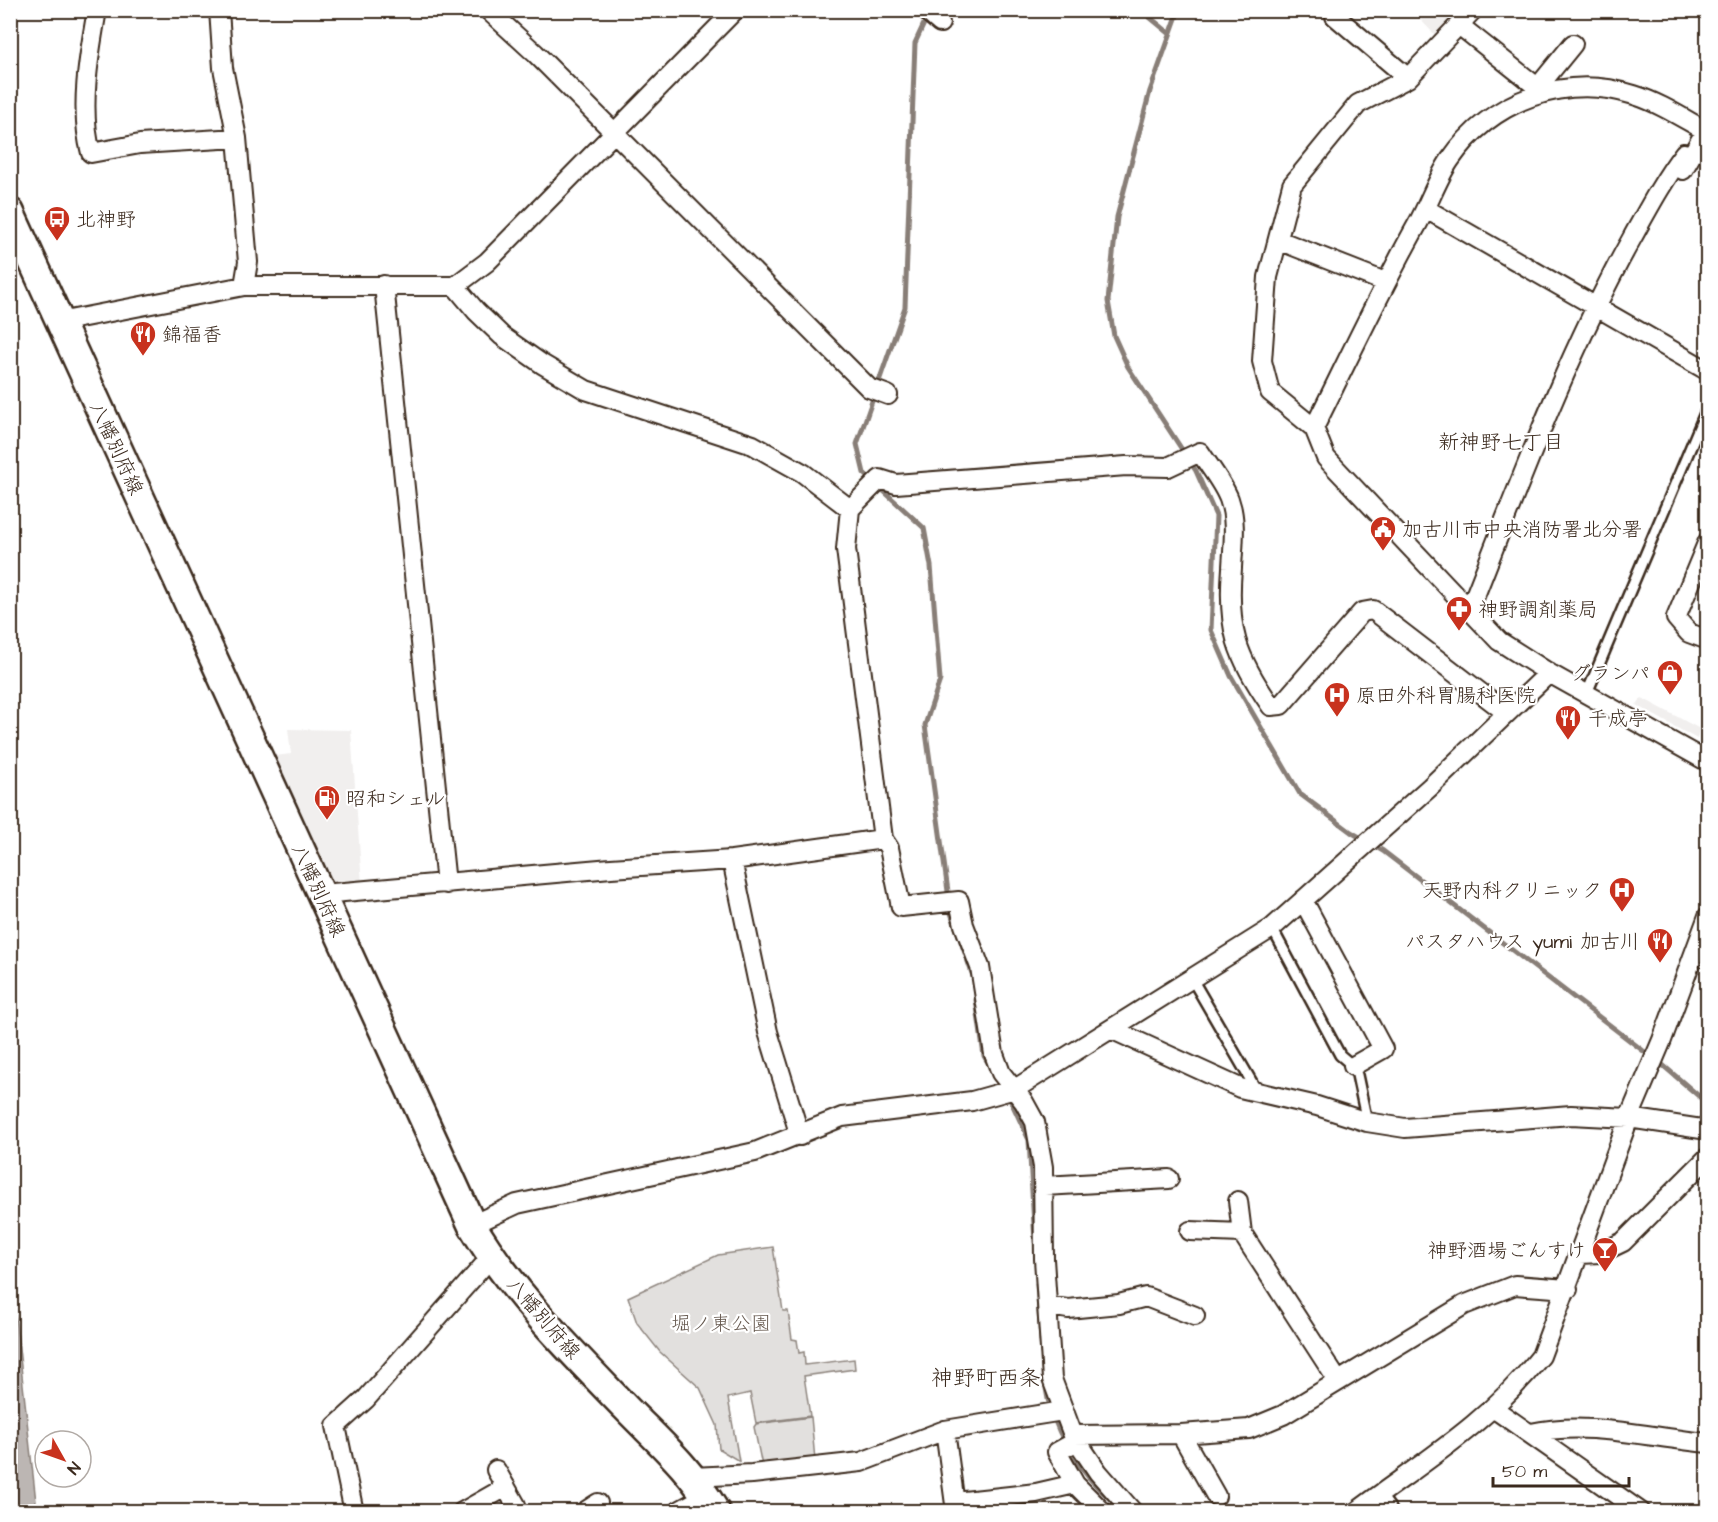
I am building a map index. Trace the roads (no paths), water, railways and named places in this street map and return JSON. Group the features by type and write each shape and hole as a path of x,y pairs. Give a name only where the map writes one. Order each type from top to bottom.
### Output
{"main road":[{"name":"八幡別府線","path":"10,212 472,1225 491,1257 564,1344 664,1442 705,1495"}],"street":[{"path":"97,10 87,87 91,153 151,142 237,138"},
{"path":"219,10 223,68 237,138 248,262 244,286"},
{"path":"488,10 869,388 888,395"},
{"path":"59,322 244,286 455,286 487,262 735,10"},
{"path":"925,10 940,23"},
{"path":"1473,10 1408,78 1358,104 1292,185 1268,277 1262,361 1269,392 1314,428 1326,458 1499,641 1549,673 1707,762"},
{"path":"1335,16 1408,78"},
{"path":"1459,25 1540,89 1587,88 1633,95 1707,130 1608,302 1597,302"},
{"path":"1314,428 1385,282 1426,209 1449,161 1467,138 1491,116 1540,89 1573,44"},
{"path":"1469,611 1554,399 1597,302 1654,199 1684,153"},
{"path":"1426,209 1597,302 1707,371"},
{"path":"1278,240 1385,282"},
{"path":"384,285 446,884"},
{"path":"455,286 476,311 502,336 542,364 586,390 753,445 803,473 850,509"},
{"path":"1133,1512 1098,1473 1075,1438 1052,1379 1050,1306 1044,1259 1044,1186 1035,1122 1015,1089 1001,1073 994,1054 980,967 964,925 959,901 901,907 889,848 883,839 846,549 850,509 880,479 896,484 1126,466 1168,467 1200,452 1229,498 1234,526 1230,620 1238,649 1271,706 1281,705 1362,612 1373,610 1507,714"},
{"path":"1707,541 1676,618 1689,633 1707,640"},
{"path":"472,1225 517,1204 717,1162 800,1136 842,1117 972,1101 1015,1089 1113,1030 1272,928 1384,825 1430,787 1549,673"},
{"path":"322,894 611,868 732,860 883,839"},
{"path":"732,860 768,1032 800,1136"},
{"path":"1303,900 1383,1049 1353,1066"},
{"path":"1356,1512 1469,1431 1520,1383 1541,1356 1707,916"},
{"path":"1113,1030 1186,1065 1258,1093 1317,1106 1367,1122 1405,1128 1571,1115 1629,1118 1707,1130"},
{"path":"1580,1254 1600,1253 1623,1242 1707,1157"},
{"path":"1044,1186 1141,1191 1169,1179"},
{"path":"1238,1201 1242,1233 1338,1382"},
{"path":"1190,1231 1242,1233"},
{"path":"354,1512 336,1426 366,1399 491,1257"},
{"path":"1103,1512 1075,1484 1057,1452 1075,1438 1249,1429 1283,1415 1464,1305 1515,1285 1568,1288"},
{"path":"1050,1306 1068,1309 1119,1304 1146,1297 1195,1316"},
{"path":"1493,1408 1531,1433 1631,1508"},
{"path":"677,1512 705,1495 752,1474 861,1462 945,1430 1063,1411"},
{"path":"1531,1433 1552,1428 1596,1430 1707,1443"},
{"path":"945,1430 955,1507 1075,1484"},
{"path":"1181,1434 1216,1496"},
{"path":"496,1470 516,1505"},
{"path":"462,1512 506,1487"}],"lane":[{"path":"1587,693 1707,406"},
{"path":"1272,928 1340,1055 1353,1066 1367,1122"},
{"path":"1192,979 1258,1093"},
{"path":"1380,1494 1393,1512"}],"waterway":[{"path":"1141,10 1169,33"},
{"path":"1179,10 1150,91 1117,217 1108,301 1114,336 1128,367 1196,471 1216,516 1211,630 1231,676 1300,794 1351,832 1383,851 1650,1056"},
{"path":"928,15 915,43 905,307 857,444 864,473 924,528 931,566 940,680 925,725 951,913 975,982"},
{"path":"976,1000 984,1056 990,1066"},
{"path":"1658,1061 1708,1104"},
{"path":"1008,1095 1029,1140 1035,1242"},
{"path":"1037,1284 1042,1353"},
{"path":"1045,1383 1053,1417 1068,1448 1088,1477 1113,1502"}],"place":[{"name":"北神野","path":"57,242"},
{"name":"錦福香","path":"143,357"},
{"name":"加古川市中央消防署北分署","path":"1383,552"},
{"name":"神野調剤薬局","path":"1459,632"},
{"name":"グランパ","path":"1670,696"},
{"name":"原田外科胃腸科医院","path":"1337,718"},
{"name":"千成亭","path":"1568,741"},
{"name":"昭和シェル","path":"327,821"},
{"name":"天野内科クリニック","path":"1622,913"},
{"name":"パスタハウス yumi 加古川","path":"1660,964"},
{"name":"神野酒場ごんすけ","path":"1605,1273"}],"district":[{"name":"新神野七丁目","path":"1501,442"},
{"name":"神野町西条","path":"986,1377"}],"park label":[{"name":"堀ノ東公園","path":"721,1323"}]}
